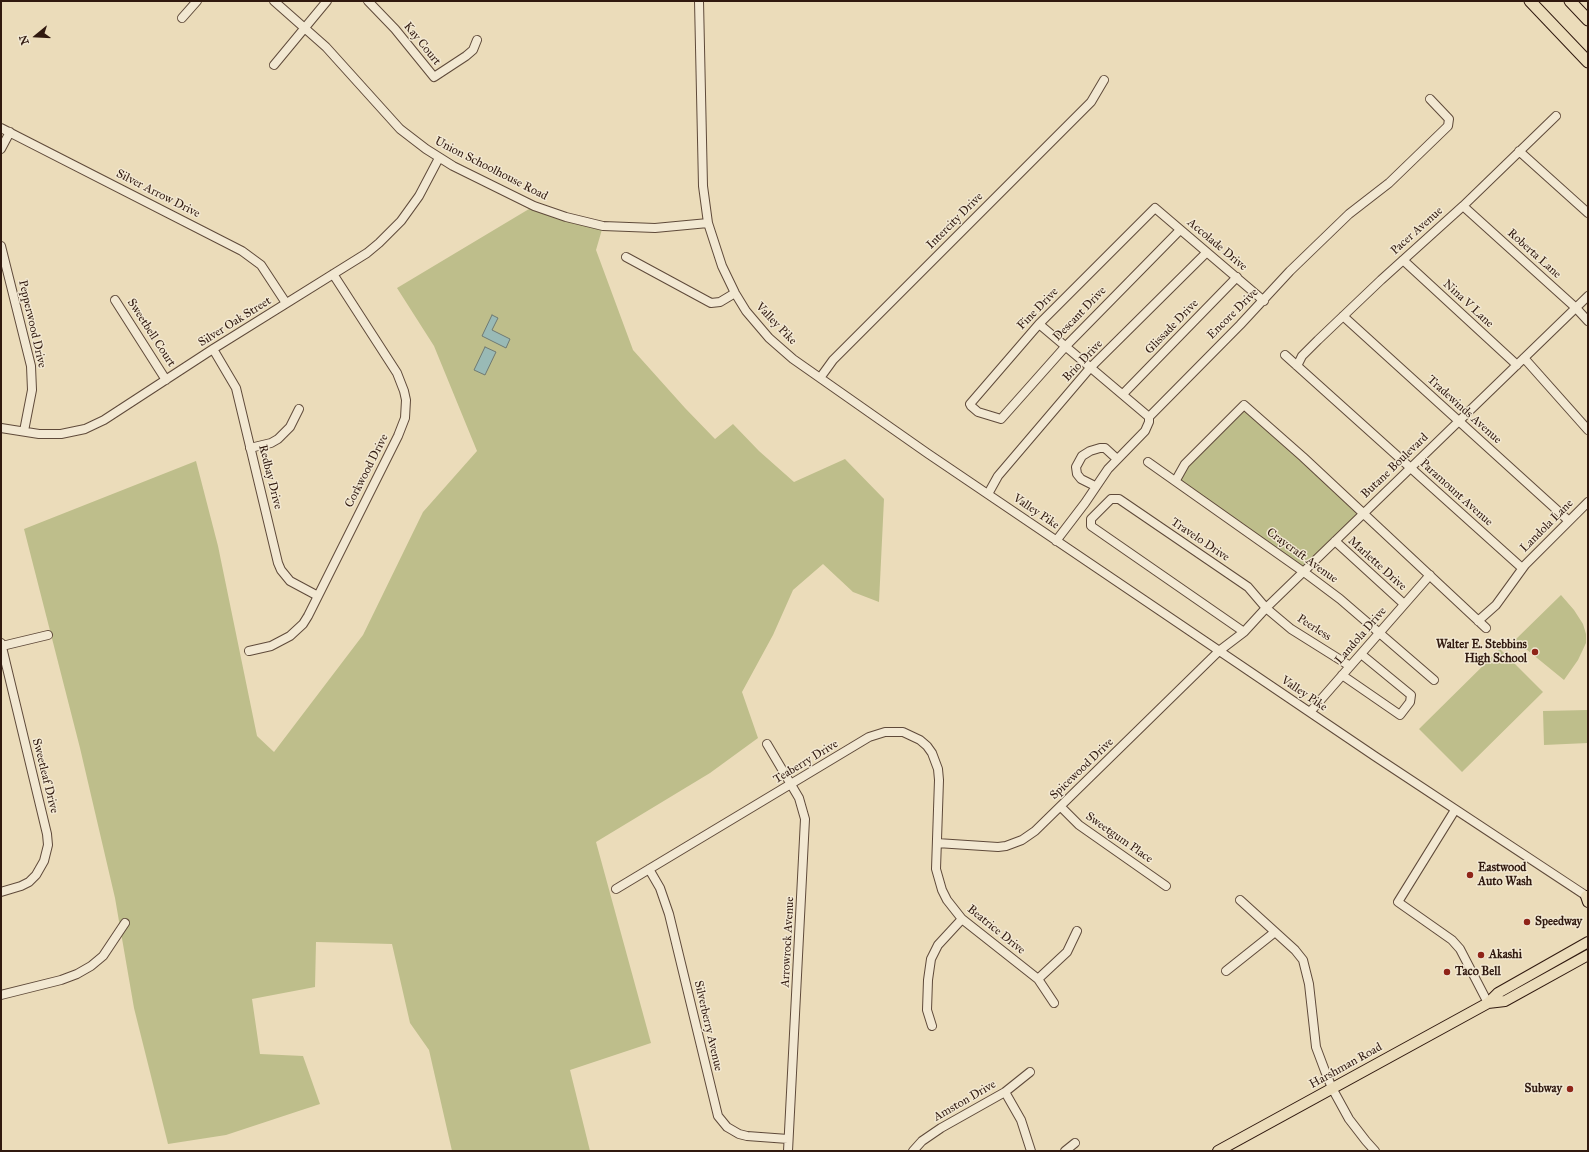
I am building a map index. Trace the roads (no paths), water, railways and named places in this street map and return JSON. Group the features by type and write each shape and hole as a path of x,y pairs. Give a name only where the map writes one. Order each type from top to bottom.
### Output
{"highway":[{"path":"1530,1 1588,62"},
{"path":"1570,1 1588,20"}],"main road":[{"name":"Harshman Road","path":"1218,1151 1488,1003 1498,993 1588,942"},
{"name":"Harshman Road","path":"1488,1003 1505,1001 1588,955"}],"street":[{"path":"182,18 197,1"},
{"name":"Union Schoolhouse Road","path":"274,1 344,64 400,129 412,140 439,158 515,197 534,206 566,217 603,226 635,228 670,227 708,223"},
{"path":"274,65 327,1"},
{"name":"Kay Court","path":"368,1 395,29 434,77 473,50 477,40"},
{"name":"Valley Pike","path":"699,1 703,186 708,223 722,266 735,293 746,311 769,338 820,378 1056,541 1587,898"},
{"name":"Intercity Drive","path":"820,378 833,360 1091,102 1104,80"},
{"name":"Encore Drive","path":"1056,541 1086,503 1095,486 1116,459 1145,431 1149,422 1149,417 1264,301 1301,261 1350,214 1390,183 1448,126 1450,122 1447,116 1430,99"},
{"name":"Pacer Avenue","path":"1297,366 1302,356 1343,316 1463,206 1556,116"},
{"name":"Silver Arrow Drive","path":"1,128 242,251 261,266 286,303"},
{"path":"1,149 10,132"},
{"path":"1519,151 1588,213"},
{"name":"Silver Oak Street","path":"1,428 50,435 85,429 104,420 213,349 265,318 286,303 366,253 393,231 419,196 439,158"},
{"name":"Roberta Lane","path":"1463,206 1576,308 1588,321"},
{"name":"Accolade Drive","path":"1155,208 1264,301"},
{"name":"Fine Drive","path":"1001,419 978,412 970,404 1039,324 1155,208"},
{"name":"Descant Drive","path":"1001,419 1065,347 1180,230"},
{"name":"Pepperwood Drive","path":"1,246 31,366 32,390 24,431"},
{"name":"Brio Drive","path":"988,494 998,476 1090,368 1206,252"},
{"path":"626,257 711,303 720,302 735,293"},
{"name":"Nina V Lane","path":"1403,260 1517,365"},
{"name":"Corkwood Drive","path":"249,651 271,646 293,634 308,616 398,436 403,423 406,409 404,391 397,373 333,274"},
{"name":"Glissade Drive","path":"1124,394 1237,277"},
{"name":"Butane Boulevard","path":"1219,651 1244,632 1266,608 1334,541 1588,296"},
{"name":"Sweetbell Court","path":"115,300 166,380"},
{"name":"Tradewinds Avenue","path":"1343,316 1569,521"},
{"path":"1039,324 1090,368 1124,394 1149,417"},
{"name":"Redbay Drive","path":"213,349 236,388 278,563 281,570 290,581 318,596"},
{"name":"Paramount Avenue","path":"1285,356 1522,568"},
{"path":"1524,358 1588,430"},
{"path":"1176,480 1189,460 1244,405 1303,457 1486,628"},
{"path":"250,448 271,443 278,439 290,427 299,409"},
{"path":"1095,486 1081,479 1077,474 1076,466 1082,456 1090,451 1105,448 1116,459"},
{"name":"Craycraft Avenue","path":"1148,462 1176,480 1340,599 1434,680"},
{"name":"Travelo Drive","path":"1244,632 1091,526 1091,519 1110,499 1119,499 1248,587 1266,608"},
{"name":"Landola Lane","path":"1522,568 1588,502"},
{"name":"Marlette Drive","path":"1334,541 1404,604"},
{"path":"1478,621 1496,605 1522,568"},
{"name":"Landola Drive","path":"1310,712 1430,575"},
{"name":"Peerless","path":"1266,608 1291,629 1350,666"},
{"path":"1,645 48,636"},
{"name":"Sweetleaf Drive","path":"1,645 47,834 48,845 44,861 36,875 29,882 21,886 1,892"},
{"name":"Spicewood Drive","path":"937,843 998,847 1014,844 1035,831 1219,651"},
{"path":"1342,675 1400,715 1410,702 1411,695 1361,654"},
{"name":"Teaberry Drive","path":"616,889 877,734 895,731 910,735 927,746 934,757 938,769 939,780 937,843"},
{"name":"Arrowrock Avenue","path":"767,744 803,806 806,828 788,1151"},
{"name":"Sweetgum Place","path":"1060,807 1079,825 1166,886"},
{"path":"1455,810 1398,902 1452,940 1460,949 1488,1003"},
{"name":"Beatrice Drive","path":"937,843 935,860 937,877 947,900 962,919 1038,979 1054,1003"},
{"name":"Silverberry Avenue","path":"649,869 660,888 669,914 718,1116 727,1127 739,1134 788,1139"},
{"path":"1240,900 1295,950 1303,960 1309,984 1316,1047 1332,1088 1357,1130 1375,1151"},
{"path":"932,1026 927,1010 928,980 931,959 938,945 962,919"},
{"path":"1,995 61,980 77,974 91,966 103,956 125,922"},
{"path":"1038,979 1067,952 1077,931"},
{"path":"1226,971 1275,932"},
{"name":"Amston Drive","path":"913,1151 922,1141 941,1128 1005,1092 1030,1072"},
{"path":"1005,1092 1021,1120 1031,1151"},
{"path":"1065,1151 1075,1143"}],"water":[{"path":"492,315 498,318 492,330 510,339 506,348 482,336"},
{"path":"485,347 496,352 485,375 474,370"}],"place":[{"name":"Walter E. Stebbins High School","path":"1535,652"},
{"name":"Eastwood Auto Wash","path":"1470,875"},
{"name":"Speedway","path":"1527,922"},
{"name":"Akashi","path":"1481,955"},
{"name":"Taco Bell","path":"1447,972"},
{"name":"Subway","path":"1570,1089"}]}
